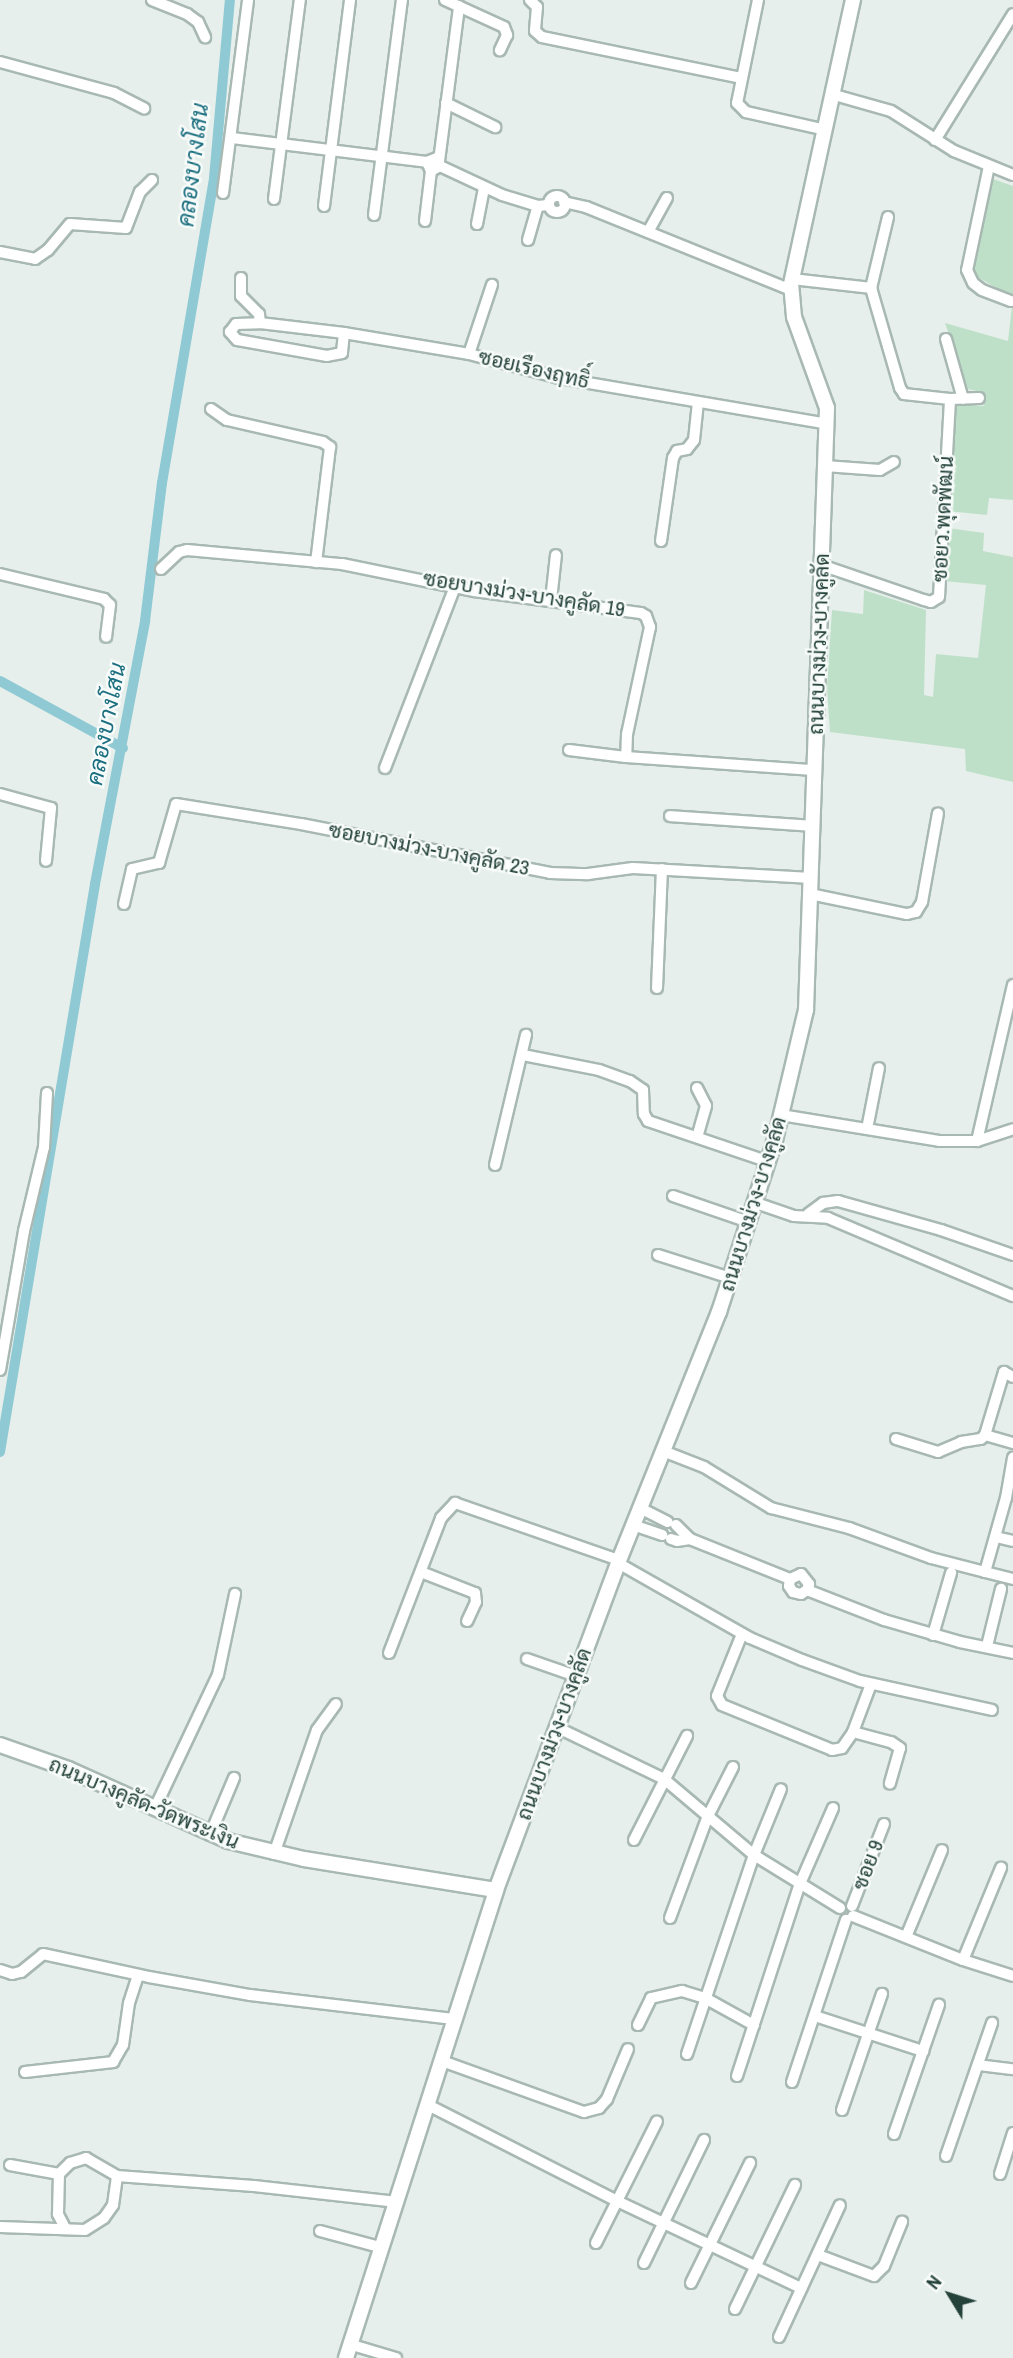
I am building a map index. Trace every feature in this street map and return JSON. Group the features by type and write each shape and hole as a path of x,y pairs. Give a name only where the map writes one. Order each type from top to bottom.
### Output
{"street":[{"path":"152,0 187,14 198,22 205,37"},
{"path":"223,193 248,0"},
{"path":"274,199 300,0"},
{"path":"324,206 350,0"},
{"path":"374,215 402,0"},
{"path":"445,0 504,27 507,34 500,50"},
{"path":"530,0 537,7 535,31 542,37 740,78"},
{"path":"758,0 736,97 741,108 822,129"},
{"name":"ถนนบางม่วง-บางคูลัด","path":"349,2351 496,1889 618,1562 730,1279 756,1203 769,1162 806,1010 827,408 794,317 792,285 822,129 853,0"},
{"path":"425,221 446,103 459,6"},
{"path":"935,140 1013,14"},
{"path":"0,62 114,93 144,108"},
{"path":"831,94 891,111 935,140 1013,175"},
{"path":"446,103 495,127"},
{"path":"232,138 434,165 484,188 552,211 560,212 565,202 586,206 792,285 872,288"},
{"path":"989,166 967,270 973,283 982,290 1010,301"},
{"path":"0,252 35,259 48,250 70,224 125,228 130,224 139,192 152,180"},
{"path":"477,223 484,188"},
{"path":"648,232 667,198"},
{"path":"528,240 543,206"},
{"path":"888,217 872,288 900,388 904,394 950,399 979,398"},
{"path":"241,278 241,296 258,314 260,323"},
{"path":"469,354 492,285"},
{"name":"ซอยเรืองฤทธิ์","path":"344,333 342,353 327,356 237,340 230,332 232,327 240,323 260,323 344,333 469,354 559,378 827,424"},
{"path":"946,339 963,399"},
{"name":"ซอยว.พุดพัฒน์","path":"821,565 923,600 936,601 939,597 950,399"},
{"path":"662,541 673,458 677,451 687,449 694,440 698,402"},
{"path":"211,409 227,421 323,442 330,447 316,562"},
{"path":"825,466 880,470 894,463"},
{"name":"ซอยบางม่วง-บางคูลัด 19","path":"161,569 179,552 187,551 316,562 368,567 455,586 641,613 649,621 625,757"},
{"path":"551,600 556,555"},
{"path":"0,574 103,598 110,605 106,637"},
{"path":"385,768 455,586"},
{"path":"569,750 625,757 814,770"},
{"path":"0,794 51,808 46,861"},
{"name":"ซอยบางม่วง-บางคูลัด 23","path":"124,904 132,869 159,863 176,804 301,824 550,873 576,875 619,869 662,869 810,878"},
{"path":"810,894 907,914 916,912 922,901 938,813"},
{"path":"670,816 813,826"},
{"path":"657,988 662,869"},
{"path":"977,1141 1013,985"},
{"path":"495,1165 526,1035"},
{"path":"523,1055 599,1070 630,1080 643,1090 646,1119 769,1162"},
{"path":"867,1129 879,1068"},
{"path":"697,1088 706,1106 697,1137"},
{"path":"0,1370 24,1231 44,1147 47,1093"},
{"path":"781,1115 939,1141 977,1141 1013,1129"},
{"path":"673,1196 749,1222"},
{"path":"808,1214 824,1203 838,1201 942,1230 1013,1255"},
{"path":"756,1203 794,1216 808,1214 828,1218 1013,1296"},
{"path":"658,1255 730,1279"},
{"path":"896,1439 938,1452 961,1442 975,1441 985,1435 1004,1372 1013,1377"},
{"path":"985,1435 1013,1443"},
{"path":"663,1451 704,1467 771,1508 849,1528 931,1558 1013,1579"},
{"path":"985,1572 996,1537 1013,1458"},
{"path":"389,1653 441,1518 454,1503 618,1562 742,1634 802,1660 871,1684 992,1710"},
{"path":"640,1508 672,1524 690,1539"},
{"path":"633,1525 666,1537 690,1539 790,1579 795,1575 806,1578 807,1590 874,1617 933,1635 1013,1653"},
{"path":"996,1537 1013,1541"},
{"path":"421,1572 475,1593 477,1602 467,1621"},
{"path":"933,1635 951,1573"},
{"path":"987,1646 1001,1588"},
{"path":"155,1808 218,1675 235,1594"},
{"path":"742,1634 717,1696 722,1705 832,1750 842,1748 853,1732 871,1684"},
{"path":"527,1659 576,1676"},
{"path":"274,1854 317,1730 336,1704"},
{"path":"558,1728 664,1779 754,1855 799,1886 840,1908 844,1904 851,1914 963,1960 1013,1976"},
{"path":"853,1732 891,1742 901,1748 890,1784"},
{"path":"634,1840 687,1737"},
{"name":"ถนนบางคูลัด-วัดพระเงิน","path":"0,1745 68,1769 210,1835 274,1854 496,1889"},
{"path":"670,1918 708,1816 733,1767"},
{"path":"210,1835 234,1778"},
{"path":"687,2054 754,1855 781,1789"},
{"path":"737,2076 799,1886 833,1808"},
{"name":"ซอย 9","path":"792,2082 884,1824"},
{"path":"906,1937 942,1850"},
{"path":"963,1960 1001,1868"},
{"path":"0,1970 12,1974 21,1972 43,1954 138,1975 303,2002 454,2019"},
{"path":"25,2072 113,2062 122,2045 129,2003 138,1975"},
{"path":"638,2025 645,2005 660,1994 682,1991 705,1998 754,2025"},
{"path":"842,2110 882,1994"},
{"path":"894,2134 939,2005"},
{"path":"815,2016 923,2051"},
{"path":"946,2156 992,2023"},
{"path":"442,2061 584,2112 598,2108 607,2099 628,2049"},
{"path":"978,2065 1013,2069"},
{"path":"428,2105 617,2201 801,2288"},
{"path":"596,2243 657,2121"},
{"path":"1000,2174 1013,2133"},
{"path":"644,2263 704,2140"},
{"path":"65,2228 58,2214 59,2174 70,2163 86,2158 117,2176 254,2186 397,2202"},
{"path":"691,2283 750,2163"},
{"path":"10,2165 59,2174"},
{"path":"0,2227 85,2230 104,2218 116,2196 117,2176"},
{"path":"735,2309 794,2185"},
{"path":"779,2337 840,2205"},
{"path":"818,2255 874,2276 884,2266 902,2222"},
{"path":"320,2231 383,2248"},
{"path":"349,2351 396,2358"}],"green space":[{"path":"990,178 1013,186 1013,298 973,274"},
{"path":"1013,298 1013,500 989,498 987,515 948,511 955,404 984,406 985,393 968,389 945,323 1008,341"},
{"path":"948,528 984,533 983,551 1013,557 1013,782 966,771 965,749 830,732 827,688 832,610 863,614 864,590 926,610 924,695 933,697 936,654 978,658 986,585 944,581"}],"waterway":[{"name":"คลองบางโสน","path":"0,1452 95,884 145,621 162,483 214,178 230,0"},
{"path":"0,681 123,748"}]}
